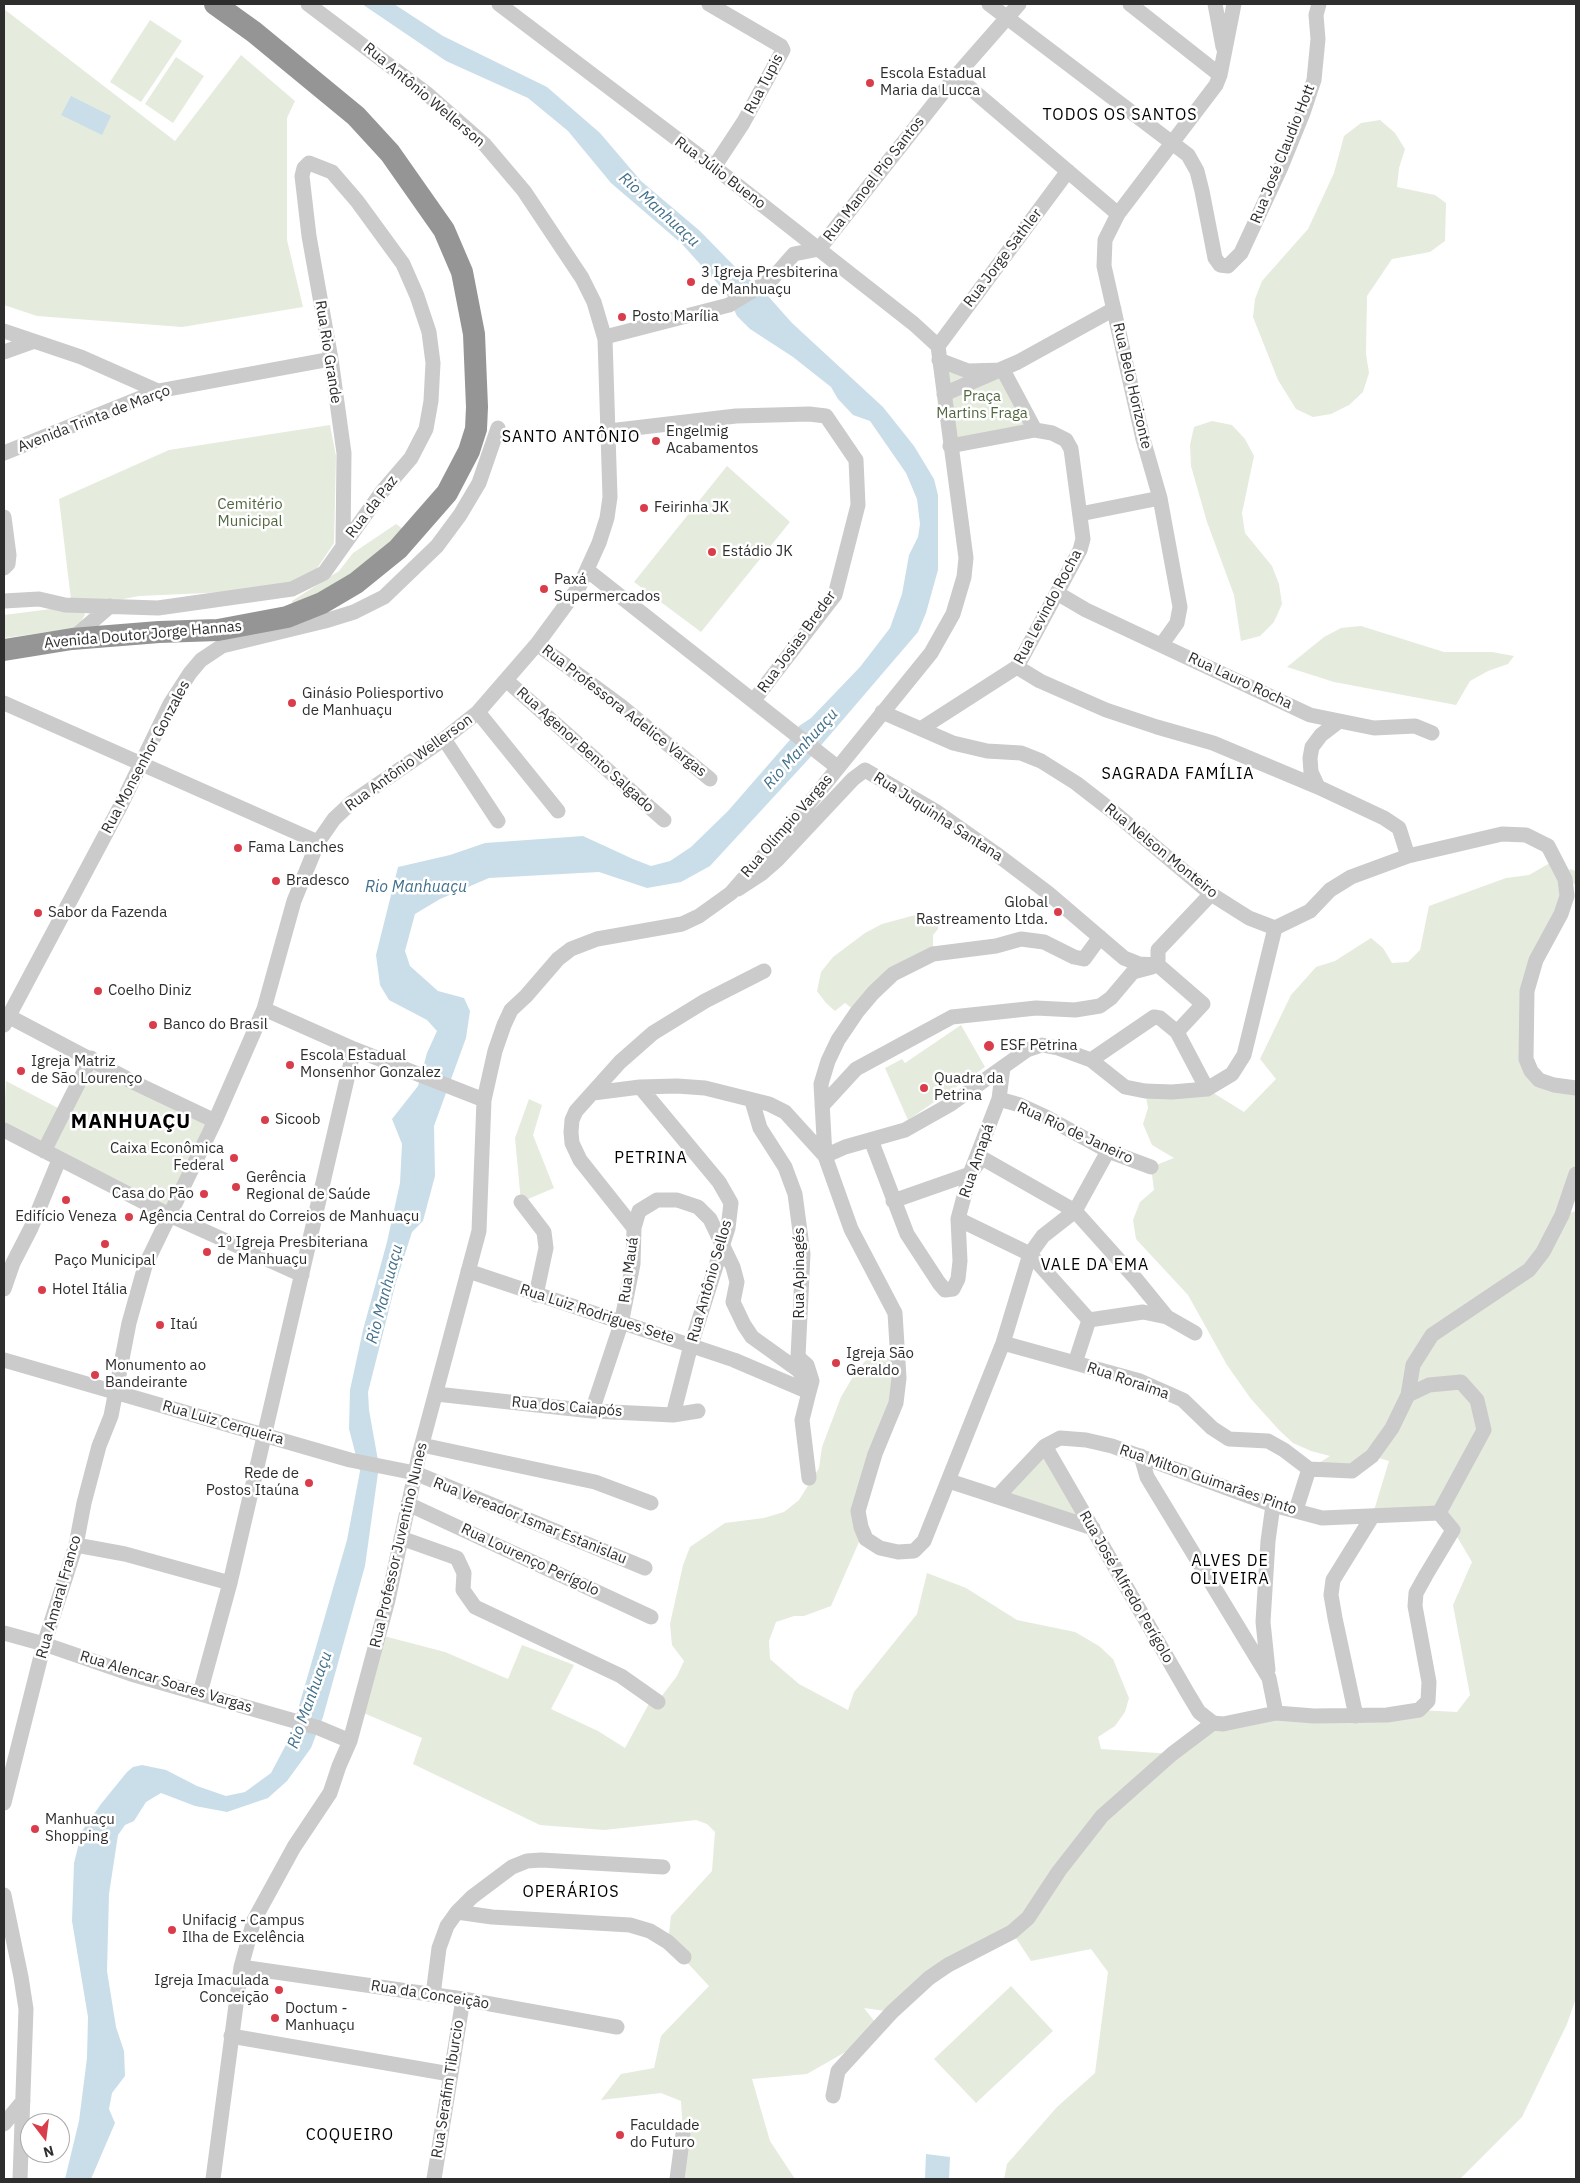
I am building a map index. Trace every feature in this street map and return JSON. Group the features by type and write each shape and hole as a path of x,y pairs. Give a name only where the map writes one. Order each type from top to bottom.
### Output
{"highway":[{"name":"Avenida Doutor Jorge Hannas","path":"4,650 72,639 285,624 356,583 398,549 447,493 469,451 476,429 477,407 474,334 462,272 444,230 390,153 374,134 341,102 254,32 215,4"}],"street":[{"name":"Rua Antônio Wellerson","path":"169,1215 215,1121 264,1009 294,902 318,842 334,819 351,803 444,739 478,712 537,644 579,588 607,518 610,497 605,338 594,302 582,278 524,191 485,145 426,93 308,4"},
{"name":"Rua Júlio Bueno","path":"499,4 714,167 914,324 938,353"},
{"name":"Rua Tupis","path":"709,4 776,43 783,50 743,123 714,167"},
{"path":"989,4 1174,144"},
{"name":"Rua Manoel Pio Santos","path":"819,249 956,76 1019,4"},
{"path":"1130,4 1220,75"},
{"path":"1214,4 1224,55"},
{"name":"Rua Belo Horizonte","path":"1162,644 1177,623 1180,607 1160,498 1143,438 1104,266 1105,240 1118,214 1174,144 1216,85 1220,75 1234,4"},
{"name":"Rua José Claudio Hott","path":"1174,144 1188,155 1197,171 1215,258 1220,265 1228,266 1241,253 1281,167 1303,113 1314,80 1318,39 1315,7"},
{"path":"956,76 1118,214"},
{"name":"Rua Rio Grande","path":"309,162 304,168 302,176 308,236 331,360 344,453 343,544"},
{"name":"Rua da Paz","path":"4,601 38,599 65,605 158,608 292,589 324,573 381,493 411,458 426,429 431,400 433,363 429,332 403,264 381,231 332,172 309,162"},
{"name":"Rua Jorge Sathler","path":"938,353 1068,171"},
{"path":"605,338 729,305 772,279 794,254 819,249"},
{"path":"944,394 1003,370 1114,310"},
{"path":"4,331 81,357 158,391"},
{"path":"4,352 32,342"},
{"path":"938,353 968,371 1003,370"},
{"name":"Rua Olímpio Vargas","path":"484,1100 495,1051 511,1010 526,996 558,959 580,944 597,939 682,924 699,916 731,893 924,663 940,638 953,614 964,577 966,558 965,538 950,446 938,353"},
{"name":"Avenida Trinta de Março","path":"4,453 158,391 331,360"},
{"path":"950,446 1035,430 1003,370"},
{"name":"Rua Josias Breder","path":"609,431 736,416 809,414 826,416 856,460 858,505 835,595 754,700"},
{"name":"Rua Monsenhor Gonzales","path":"6,1020 142,763 174,698 201,660 222,646 285,624 354,612 384,598 437,546 460,515 479,483 498,428"},
{"name":"Rua Levindo Rocha","path":"922,728 1018,667 1080,550 1083,539 1071,449 1066,440 1052,433 1035,430"},
{"path":"1080,514 1160,498"},
{"path":"4,517 9,555 8,564 4,568"},
{"path":"587,570 837,767"},
{"name":"Rua Lauro Rocha","path":"1057,593 1086,610 1310,715 1338,722 1388,729 1415,726 1432,733"},
{"path":"72,639 110,606"},
{"path":"158,608 159,632"},
{"name":"Rua Professora Adelice Vargas","path":"537,644 621,706 710,779"},
{"path":"1018,667 1040,681 1106,710 1214,743 1318,787 1384,818 1399,828 1408,856"},
{"name":"Rua Agenor Bento Salgado","path":"506,680 664,820"},
{"path":"4,703 318,842"},
{"path":"478,712 558,812"},
{"name":"Rua Nelson Monteiro","path":"882,712 954,743 987,751 1020,753 1041,761 1076,783 1116,814 1210,894 1249,918 1275,928"},
{"path":"1318,787 1311,772 1310,758 1312,747 1321,735 1338,722"},
{"path":"444,739 498,821"},
{"name":"Rua Juquinha Santana","path":"731,893 761,874 853,779 866,770 937,812 995,853 1048,893 1124,958 1139,964 1158,965"},
{"path":"825,1156 845,1147 905,1130 951,1104 986,1077 1027,1050 1042,1045 1058,1048 1090,1060 1125,1087 1172,1092 1207,1089 1232,1074 1244,1055 1275,928 1310,911 1330,890 1351,877 1408,856 1502,834 1526,835 1548,846 1565,879 1567,896 1561,914 1536,960 1527,992 1526,1058 1539,1080 1554,1085 1576,1088"},
{"path":"1177,1032 1203,1004 1158,965 1158,950 1210,894"},
{"path":"1100,937 1084,959 1074,958 1044,942 1020,939 996,946 933,954 894,974 873,992 838,1040 828,1061 821,1084 825,1156 851,1229 895,1313 899,1378 896,1402 875,1454 860,1501 858,1519 863,1533 880,1548 898,1552 914,1551 924,1541 1003,1343 1030,1254 1043,1236 1074,1211 1108,1152"},
{"path":"822,1106 856,1069 952,1017 1036,1008 1075,1010 1100,1006 1111,998 1132,972 1158,965"},
{"name":"Rua Mauá","path":"592,1411 621,1324 633,1264 634,1228 580,1160 572,1143 570,1132 572,1120 576,1111 620,1062 653,1032 704,1001 764,971"},
{"path":"264,1009 354,1049 484,1100"},
{"path":"1090,1060 1154,1017 1160,1018 1177,1032 1207,1089"},
{"path":"6,1020 91,1058 135,1083 215,1121"},
{"path":"200,1693 230,1583 354,1049"},
{"path":"44,1151 91,1058"},
{"name":"Rua Amapá","path":"871,1140 907,1234 945,1290 953,1289 958,1279 960,1234 958,1219 970,1174 999,1099 1002,1067"},
{"path":"593,1093 640,1087 705,1088 769,1104 785,1112 825,1156"},
{"name":"Rua Antônio Sellos","path":"640,1087 719,1182 732,1203 728,1228 691,1345 674,1415"},
{"name":"Rua Rio de Janeiro","path":"999,1099 1020,1105 1046,1117 1108,1152 1151,1167"},
{"name":"Rua Professor Juventino Nunes","path":"213,2179 231,2036 242,1967 254,1920 294,1847 330,1793 338,1766 350,1741 388,1600 415,1473 481,1220 481,1146 484,1100"},
{"name":"Rua Apinagés","path":"752,1101 760,1128 785,1167 795,1194 803,1254 798,1357 807,1365 812,1381 809,1392"},
{"path":"4,1130 169,1215 302,1275"},
{"path":"893,1201 970,1174 982,1158 1074,1211 1136,1278 1167,1317"},
{"path":"4,1289 13,1263 59,1160"},
{"path":"1296,1510 1309,1468 1352,1471 1372,1456 1392,1428 1408,1395 1413,1365 1432,1335 1529,1270 1543,1252 1562,1215 1576,1174"},
{"path":"634,1228 639,1211 657,1200 677,1200 698,1207 710,1220 733,1267 737,1282 733,1302 744,1325 752,1337 798,1370 808,1383 809,1392 802,1420 809,1478"},
{"path":"521,1202 544,1232 546,1248 536,1295"},
{"name":"Rua Amaral Franco","path":"4,1803 44,1644 76,1545 86,1493 116,1392 129,1323 145,1266 169,1215"},
{"path":"958,1219 1030,1254 1089,1320"},
{"name":"Rua Luiz Rodrigues Sete","path":"468,1271 621,1324 691,1345 809,1392"},
{"path":"1089,1320 1143,1312 1167,1317 1195,1333"},
{"path":"1075,1363 1089,1320"},
{"name":"Rua Roraima","path":"1003,1343 1140,1382 1183,1400 1212,1428 1229,1439 1268,1442 1284,1450 1309,1468"},
{"name":"Rua Luiz Cerqueira","path":"4,1360 350,1460 415,1473"},
{"path":"833,2096 838,2071 892,2012 948,1965 1012,1932 1028,1918 1059,1871 1102,1816 1172,1754 1213,1723 1223,1724 1276,1713 1387,1716 1419,1710 1428,1701 1429,1682 1415,1606 1416,1593 1453,1530 1439,1513 1484,1430 1477,1400 1461,1382 1429,1385 1408,1395"},
{"name":"Rua dos Caiapós","path":"436,1394 592,1411 674,1415 698,1411"},
{"name":"Rua Milton Guimarães Pinto","path":"997,1497 1045,1446 1060,1438 1086,1440 1141,1456 1273,1505 1322,1518 1439,1513"},
{"path":"422,1445 595,1482 651,1503"},
{"name":"Rua José Alfredo Perígolo","path":"1045,1446 1199,1712 1213,1723"},
{"path":"1141,1456 1147,1477 1269,1678"},
{"name":"Rua Vereador Ismar Estanislau","path":"415,1473 645,1568"},
{"path":"948,1481 1093,1528"},
{"name":"Rua Lourenço Perígolo","path":"408,1504 651,1617"},
{"path":"1273,1505 1268,1541 1263,1622 1269,1678 1276,1713"},
{"path":"1356,1716 1335,1618 1331,1595 1332,1580 1372,1517"},
{"path":"401,1538 457,1558 464,1573 464,1590 475,1607 620,1676 658,1702"},
{"path":"76,1545 125,1554 230,1583"},
{"name":"Rua Alencar Soares Vargas","path":"4,1634 44,1644 131,1674 325,1730 350,1741"},
{"path":"432,1995 439,1948 448,1926 456,1912 500,1875 527,1861 664,1867"},
{"path":"4,1895 22,1977 26,2009 20,2179"},
{"path":"456,1912 492,1917 630,1925 650,1931 668,1942 684,1957"},
{"name":"Rua da Conceição","path":"242,1967 463,1999 617,2027"},
{"name":"Rua Serafim Tiburcio","path":"434,2179 463,1999"},
{"path":"231,2036 450,2074"},
{"path":"4,2124 23,2101"},
{"path":"677,2179 683,2134"}],"green space":[{"path":"4,9 175,141 241,55 295,101 287,118 287,240 303,307 182,327 37,316 4,305"},
{"path":"150,20 182,41 141,102 110,82"},
{"path":"176,57 204,76 173,123 145,104"},
{"path":"1380,120 1395,133 1405,149 1399,168 1397,187 1435,195 1446,203 1445,241 1430,252 1392,259 1367,296 1366,354 1369,373 1363,392 1349,405 1331,414 1313,417 1296,409 1278,380 1253,317 1255,299 1262,281 1308,229 1334,173 1344,136 1361,123"},
{"name":"Praça Martins Fraga","path":"939,360 994,370 1035,430 950,446"},
{"path":"1212,421 1232,425 1245,439 1254,456 1242,513 1245,533 1272,566 1279,584 1282,604 1274,622 1260,636 1241,641 1234,595 1207,522 1191,466 1190,445 1194,427"},
{"name":"Cemitério Municipal","path":"330,425 336,456 334,543 316,570 286,586 252,591 139,596 113,601 71,600 59,499 169,450"},
{"name":"Estádio JK","path":"727,466 790,522 701,632 634,582"},
{"path":"396,524 403,529 377,560 294,607 292,601 339,571 353,553"},
{"path":"51,609 83,610 85,615 75,631 62,630 4,638 4,615"},
{"path":"1361,626 1444,652 1492,652 1514,656 1508,664 1488,671 1470,681 1456,705 1334,682 1287,667 1324,637 1341,628"},
{"path":"1557,859 1566,878 1570,869 1576,871 1576,885 1566,879 1527,991 1531,1071 1576,1088 1576,1174 1563,1215 1576,1211 1576,1998 1567,2024 1522,2117 1460,2179 1004,2179 1007,2164 1057,2107 1095,2073 1108,1972 1091,1949 1031,1961 1012,1932 975,1950 892,2012 864,2008 882,2031 807,2074 752,2079 770,2141 795,2179 677,2179 683,2134 681,2101 661,2093 601,2100 621,2074 654,2068 661,2036 709,1986 668,1942 671,1916 712,1871 715,1832 707,1824 696,1820 604,1830 540,1825 413,1764 422,1738 359,1711 380,1635 445,1652 508,1679 522,1645 574,1665 551,1709 598,1731 625,1748 652,1698 658,1701 677,1676 684,1661 672,1645 670,1624 683,1565 690,1547 725,1523 764,1518 784,1512 799,1500 819,1468 822,1447 841,1397 851,1380 865,1361 886,1353 899,1378 860,1501 863,1533 831,1606 804,1616 794,1616 776,1622 769,1641 770,1659 799,1684 848,1710 854,1692 917,1614 927,1573 966,1588 1017,1620 1075,1632 1099,1646 1113,1659 1129,1698 1125,1712 1115,1726 1098,1737 1101,1749 1172,1754 1213,1723 1419,1710 1457,1712 1470,1695 1453,1605 1472,1562 1453,1530 1439,1513 1372,1517 1389,1461 1372,1456 1352,1471 1309,1469 1330,1456 1311,1451 1293,1443 1251,1399 1227,1365 1188,1295 1136,1239 1133,1220 1140,1202 1154,1190 1151,1167 1174,1158 1152,1145 1143,1124 1148,1108 1145,1091 1207,1089 1244,1112 1276,1079 1260,1059 1291,995 1316,967 1335,961 1371,938 1383,948 1392,963 1408,962 1420,950 1429,906 1506,878 1529,875"},
{"path":"919,914 938,916 938,929 933,935 933,954 893,974 857,1012 845,1003 835,1011 826,1003 817,991 821,972 833,957 865,933 882,924"},
{"name":"Quadra da Petrina","path":"961,1025 985,1067 908,1120 885,1068 902,1059 905,1063"},
{"path":"98,1062 215,1121 169,1215 47,1152"},
{"path":"6,1081 58,1108 42,1143 4,1122"},
{"path":"529,1099 542,1105 533,1135 554,1188 521,1202 515,1138"},
{"path":"1045,1446 1093,1528 997,1497"},
{"path":"1011,1986 1053,2031 976,2103 934,2059"}],"water":[{"name":"Rio Manhuaçu","path":"362,4 394,4 443,36 547,87 600,133 641,181 700,231 741,273 760,287 792,323 883,407 914,446 934,479 938,495 938,570 926,613 918,632 817,750 710,866 681,882 647,888 599,872 489,878 440,899 415,914 405,951 410,966 438,991 464,998 470,1011 466,1038 434,1126 435,1176 423,1221 412,1232 396,1282 368,1392 369,1410 379,1466 365,1566 323,1717 311,1748 287,1781 268,1798 227,1812 195,1806 161,1793 146,1802 134,1821 125,1825 118,1835 109,1894 107,1971 116,2027 124,2051 125,2076 112,2093 109,2109 115,2123 91,2179 65,2179 79,2121 87,2058 88,2017 72,1921 74,1863 82,1831 101,1804 133,1767 142,1765 166,1770 197,1786 226,1796 245,1792 271,1773 290,1737 347,1540 360,1471 349,1429 350,1390 400,1183 402,1144 392,1119 418,1086 427,1053 437,1031 427,1020 389,1000 380,985 376,955 398,867 450,855 485,843 583,836 651,866 670,861 691,847 728,811 795,734 799,726 811,718 860,667 890,628 902,594 909,555 918,537 920,524 917,499 906,473 870,421 853,415 838,399 831,387 793,357 750,329 737,316 726,293 682,244 611,183 568,131 528,98 446,61"},
{"path":"71,96 111,116 102,135 61,115"},
{"path":"926,2154 950,2157 949,2179 925,2179"}],"place":[{"name":"Escola Estadual Maria da Lucca","path":"870,83"},
{"name":"3 Igreja Presbiterina de Manhuaçu","path":"691,282"},
{"name":"Posto Marília","path":"622,317"},
{"name":"Engelmig Acabamentos","path":"656,441"},
{"name":"Feirinha JK","path":"644,508"},
{"name":"Estádio JK","path":"712,552"},
{"name":"Paxá Supermercados","path":"544,589"},
{"name":"Ginásio Poliesportivo de Manhuaçu","path":"292,703"},
{"name":"Fama Lanches","path":"238,848"},
{"name":"Bradesco","path":"276,881"},
{"name":"Global Rastreamento Ltda.","path":"1058,912"},
{"name":"Sabor da Fazenda","path":"38,913"},
{"name":"Coelho Diniz","path":"98,991"},
{"name":"Banco do Brasil","path":"153,1025"},
{"name":"ESF Petrina","path":"989,1046"},
{"name":"Escola Estadual Monsenhor Gonzalez","path":"290,1065"},
{"name":"Igreja Matriz de São Lourenço","path":"21,1071"},
{"name":"Quadra da Petrina","path":"924,1088"},
{"name":"Sicoob","path":"265,1120"},
{"name":"Caixa Econômica Federal","path":"234,1158"},
{"name":"Gerência Regional de Saúde","path":"236,1187"},
{"name":"Casa do Pão","path":"204,1194"},
{"name":"Edifício Veneza","path":"66,1200"},
{"name":"Agência Central do Correios de Manhuaçu","path":"129,1217"},
{"name":"Paço Municipal","path":"105,1244"},
{"name":"1º Igreja Presbiteriana de Manhuaçu","path":"207,1252"},
{"name":"Hotel Itália","path":"42,1290"},
{"name":"Itaú","path":"160,1325"},
{"name":"Igreja São Geraldo","path":"836,1363"},
{"name":"Monumento ao Bandeirante","path":"95,1375"},
{"name":"Rede de Postos Itaúna","path":"309,1483"},
{"name":"Manhuaçu Shopping","path":"35,1829"},
{"name":"Unifacig - Campus Ilha de Excelência","path":"172,1930"},
{"name":"Igreja Imaculada Conceição","path":"279,1990"},
{"name":"Doctum - Manhuaçu","path":"275,2018"},
{"name":"Faculdade do Futuro","path":"620,2135"}],"district":[{"name":"TODOS OS SANTOS","path":"1120,115"},
{"name":"SANTO ANTÔNIO","path":"571,437"},
{"name":"SAGRADA FAMÍLIA","path":"1178,774"},
{"name":"MANHUAÇU","path":"131,1122"},
{"name":"PETRINA","path":"651,1158"},
{"name":"VALE DA EMA","path":"1095,1265"},
{"name":"ALVES DE OLIVEIRA","path":"1230,1570"},
{"name":"OPERÁRIOS","path":"571,1892"},
{"name":"COQUEIRO","path":"350,2135"}]}
